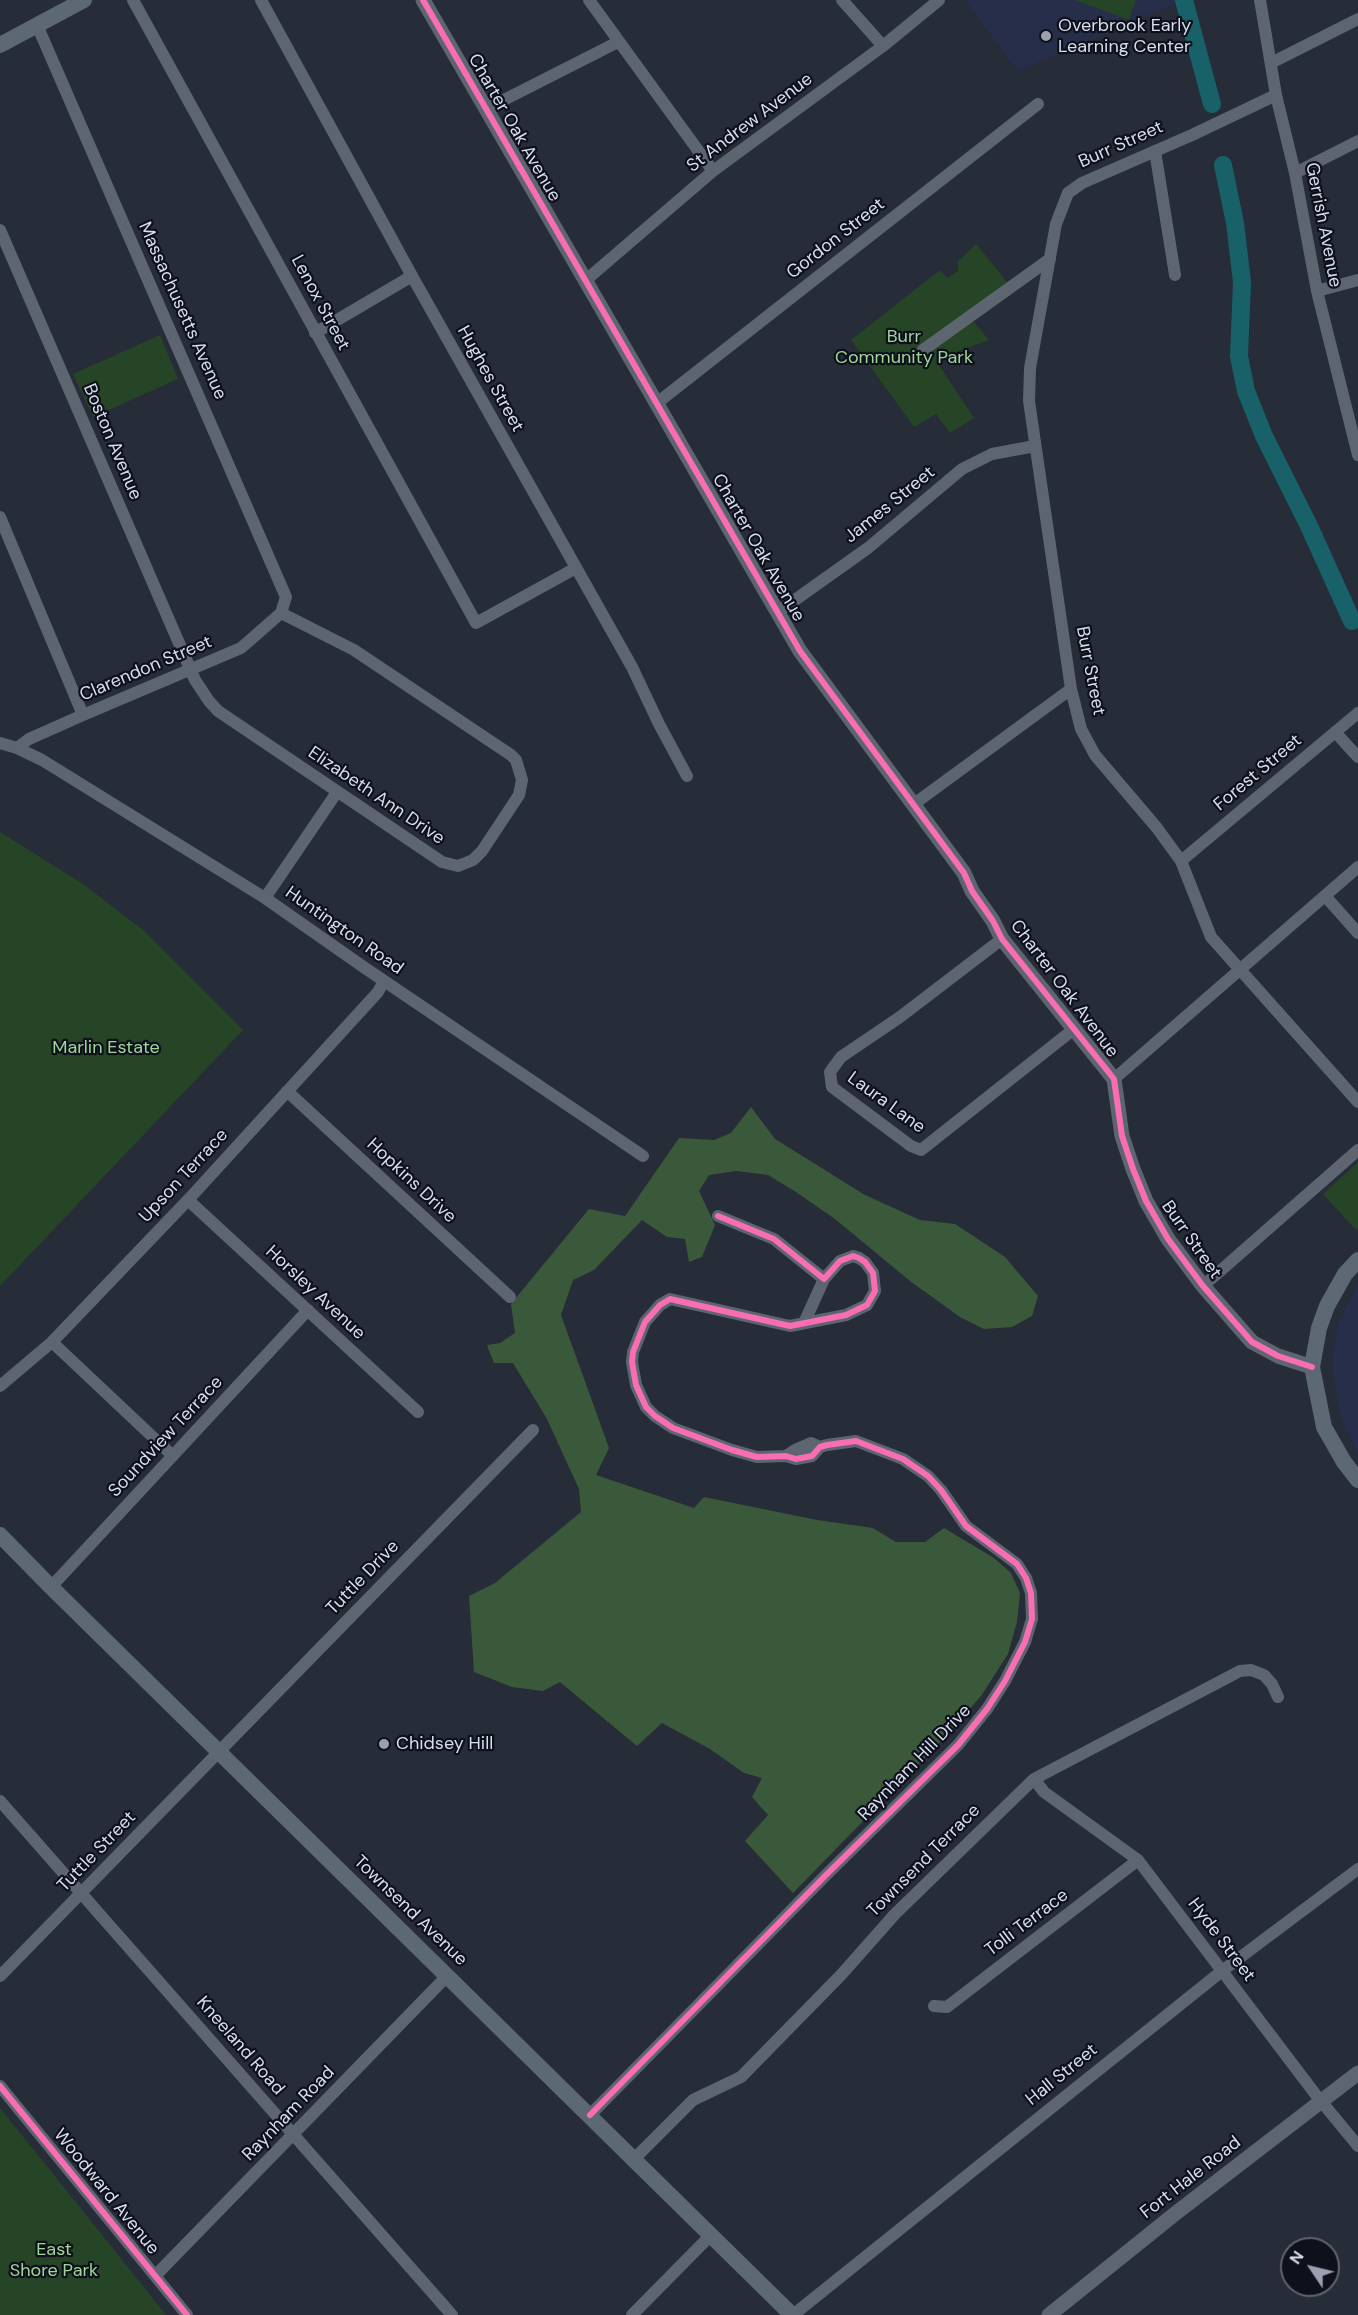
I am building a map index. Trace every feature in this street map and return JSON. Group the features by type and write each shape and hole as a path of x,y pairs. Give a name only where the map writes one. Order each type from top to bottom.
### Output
{"main road":[{"path":"0,45 84,0"},
{"path":"1358,1260 1346,1274 1327,1306 1319,1328 1312,1367 1324,1427 1344,1462 1358,1480"},
{"name":"Townsend Avenue","path":"0,1535 792,2315"}],"street":[{"name":"Lenox Street","path":"133,0 476,623 576,568"},
{"name":"Hughes Street","path":"261,0 412,276 632,667 687,776"},
{"path":"589,0 713,171"},
{"path":"842,0 883,46"},
{"name":"St Andrew Avenue","path":"586,280 713,171 883,46 939,0"},
{"name":"Gerrish Avenue","path":"1260,0 1276,95 1295,173 1317,291 1358,455"},
{"name":"Charter Oak Avenue","path":"428,2 486,109 800,651 964,873 972,891 993,921 1002,939 1114,1079"},
{"path":"1271,63 1358,19"},
{"name":"Massachusetts Avenue","path":"38,25 286,597 282,613"},
{"path":"486,109 618,42"},
{"name":"Burr Street","path":"1276,95 1082,183 1068,193 1056,224 1029,376 1029,401 1071,689 1081,729 1095,755 1157,828 1181,861 1211,937 1358,1102"},
{"name":"Gordon Street","path":"657,403 1038,104"},
{"path":"1295,173 1358,141"},
{"path":"1155,151 1175,275"},
{"name":"Boston Avenue","path":"0,230 190,668"},
{"path":"923,350 1050,259"},
{"path":"315,333 412,276"},
{"path":"1317,291 1358,280"},
{"name":"James Street","path":"778,612 868,548 962,469 992,454 1035,446"},
{"path":"0,516 83,715"},
{"name":"Clarendon Street","path":"17,748 29,739 241,648 282,613"},
{"name":"Elizabeth Ann Drive","path":"190,668 195,680 218,711 442,862 458,866 472,860 482,851 519,795 522,780 520,768 511,755 354,650 282,613"},
{"path":"914,804 1071,689"},
{"name":"Forest Street","path":"1181,861 1358,713"},
{"path":"1335,732 1358,757"},
{"name":"Huntington Road","path":"0,743 42,760 265,898 643,1156"},
{"path":"265,898 337,792"},
{"path":"1114,1079 1358,867"},
{"path":"1326,897 1358,933"},
{"name":"Laura Lane","path":"1002,939 900,1017 841,1058 830,1072 832,1087 911,1146 921,1150 1074,1029"},
{"name":"Upson Terrace","path":"0,1386 52,1342 188,1200 378,992 384,981"},
{"name":"Burr Street","path":"1114,1079 1122,1136 1146,1201 1168,1239 1203,1286 1252,1342 1278,1356 1312,1367"},
{"name":"Hopkins Drive","path":"287,1090 510,1297"},
{"path":"1203,1286 1358,1150"},
{"name":"Horsley Avenue","path":"188,1200 418,1412"},
{"path":"718,1216 774,1239 824,1279"},
{"name":"Raynham Hill Drive","path":"590,2115 825,1876 958,1745 987,1709 1025,1642 1032,1619 1033,1603 1026,1578 1017,1564 966,1526 941,1490 915,1465 890,1452 856,1441 820,1447 813,1456 796,1459 786,1456 757,1456 732,1450 673,1428 655,1416 640,1397 634,1374 633,1352 645,1322 660,1305 670,1299 790,1326 824,1321 857,1311 867,1305 875,1291 873,1273 865,1262 853,1256 840,1261 824,1279 804,1323"},
{"name":"Soundview Terrace","path":"51,1587 308,1310"},
{"path":"52,1342 173,1456"},
{"name":"Tuttle Drive","path":"219,1752 533,1430"},
{"name":"Townsend Terrace","path":"634,2159 693,2100 741,2077 841,1975 895,1914 1034,1779 1240,1671 1251,1670 1264,1676 1272,1684 1278,1697"},
{"name":"Tuttle Street","path":"0,1976 219,1752"},
{"name":"Hyde Street","path":"1034,1779 1044,1792 1138,1860 1321,2101 1358,2146"},
{"name":"Kneeland Road","path":"0,1801 452,2315"},
{"name":"Tolli Terrace","path":"934,2006 947,2007 1138,1860"},
{"name":"Hall Street","path":"792,2315 1222,1971 1358,1869"},
{"name":"Raynham Road","path":"155,2276 448,1975"},
{"name":"Fort Hale Road","path":"1049,2315 1358,2073"},
{"name":"Woodward Avenue","path":"0,2085 186,2315"},
{"path":"632,2315 711,2235"}],"shaded area":[{"name":"Overbrook Early Learning Center","path":"965,0 1184,0 1018,71"},
{"path":"1358,1284 1358,1455 1340,1416 1333,1373 1333,1350 1339,1320"}],"green space":[{"path":"1075,0 1136,0 1129,20"},
{"name":"Burr Community Park","path":"976,244 1007,282 968,315 989,340 942,357 939,365 974,418 950,433 936,414 914,427 851,340 940,270 947,278 958,271 958,261"},
{"path":"160,335 178,379 93,417 73,374"},
{"name":"Marlin Estate","path":"0,832 83,884 143,930 243,1030 0,1286"},
{"path":"751,1107 775,1139 865,1195 920,1220 955,1224 1005,1257 1038,1296 1032,1316 1012,1327 984,1329 960,1317 910,1281 835,1219 796,1192 768,1175 736,1171 709,1175 699,1191 715,1225 702,1257 689,1262 685,1239 667,1237 642,1220 594,1270 573,1280 561,1315 609,1448 596,1475 694,1508 704,1497 817,1520 873,1528 896,1542 925,1542 944,1528 994,1558 1011,1573 1020,1593 1017,1622 1008,1654 981,1696 945,1737 793,1893 745,1841 768,1815 752,1797 762,1778 744,1773 710,1749 662,1723 637,1746 560,1682 543,1691 512,1687 474,1672 469,1596 495,1583 581,1512 579,1489 547,1419 513,1363 494,1363 487,1345 500,1343 515,1333 511,1304 589,1209 625,1216 679,1138 714,1140 731,1133"},
{"path":"1358,1162 1358,1228 1356,1230 1323,1194"},
{"name":"East Shore Park","path":"0,2108 83,2211 166,2315 0,2315"}],"waterway":[{"path":"1184,0 1212,104"},
{"path":"1223,165 1235,223 1242,282 1239,356 1246,391 1264,436 1309,526 1352,621"}],"cycle path":[{"path":"423,0 800,651 964,873 972,891 993,921 1002,939 1114,1079 1122,1136 1133,1169 1146,1201 1168,1239 1203,1286 1252,1342 1278,1356 1312,1367"},
{"path":"590,2115 825,1876 958,1745 987,1709 1005,1681 1025,1642 1032,1619 1031,1593 1026,1578 1017,1564 966,1526 941,1490 928,1476 903,1459 856,1441 820,1447 812,1456 796,1459 786,1456 757,1457 673,1428 646,1407 636,1385 632,1362 633,1352 645,1322 660,1305 670,1299 790,1326 846,1315 867,1305 875,1291 873,1273 859,1258 853,1256 840,1261 824,1279 774,1239 718,1216"},
{"path":"0,2086 187,2315"}],"place":[{"name":"Overbrook Early Learning Center","path":"1046,36"},
{"name":"Chidsey Hill","path":"384,1744"}]}
